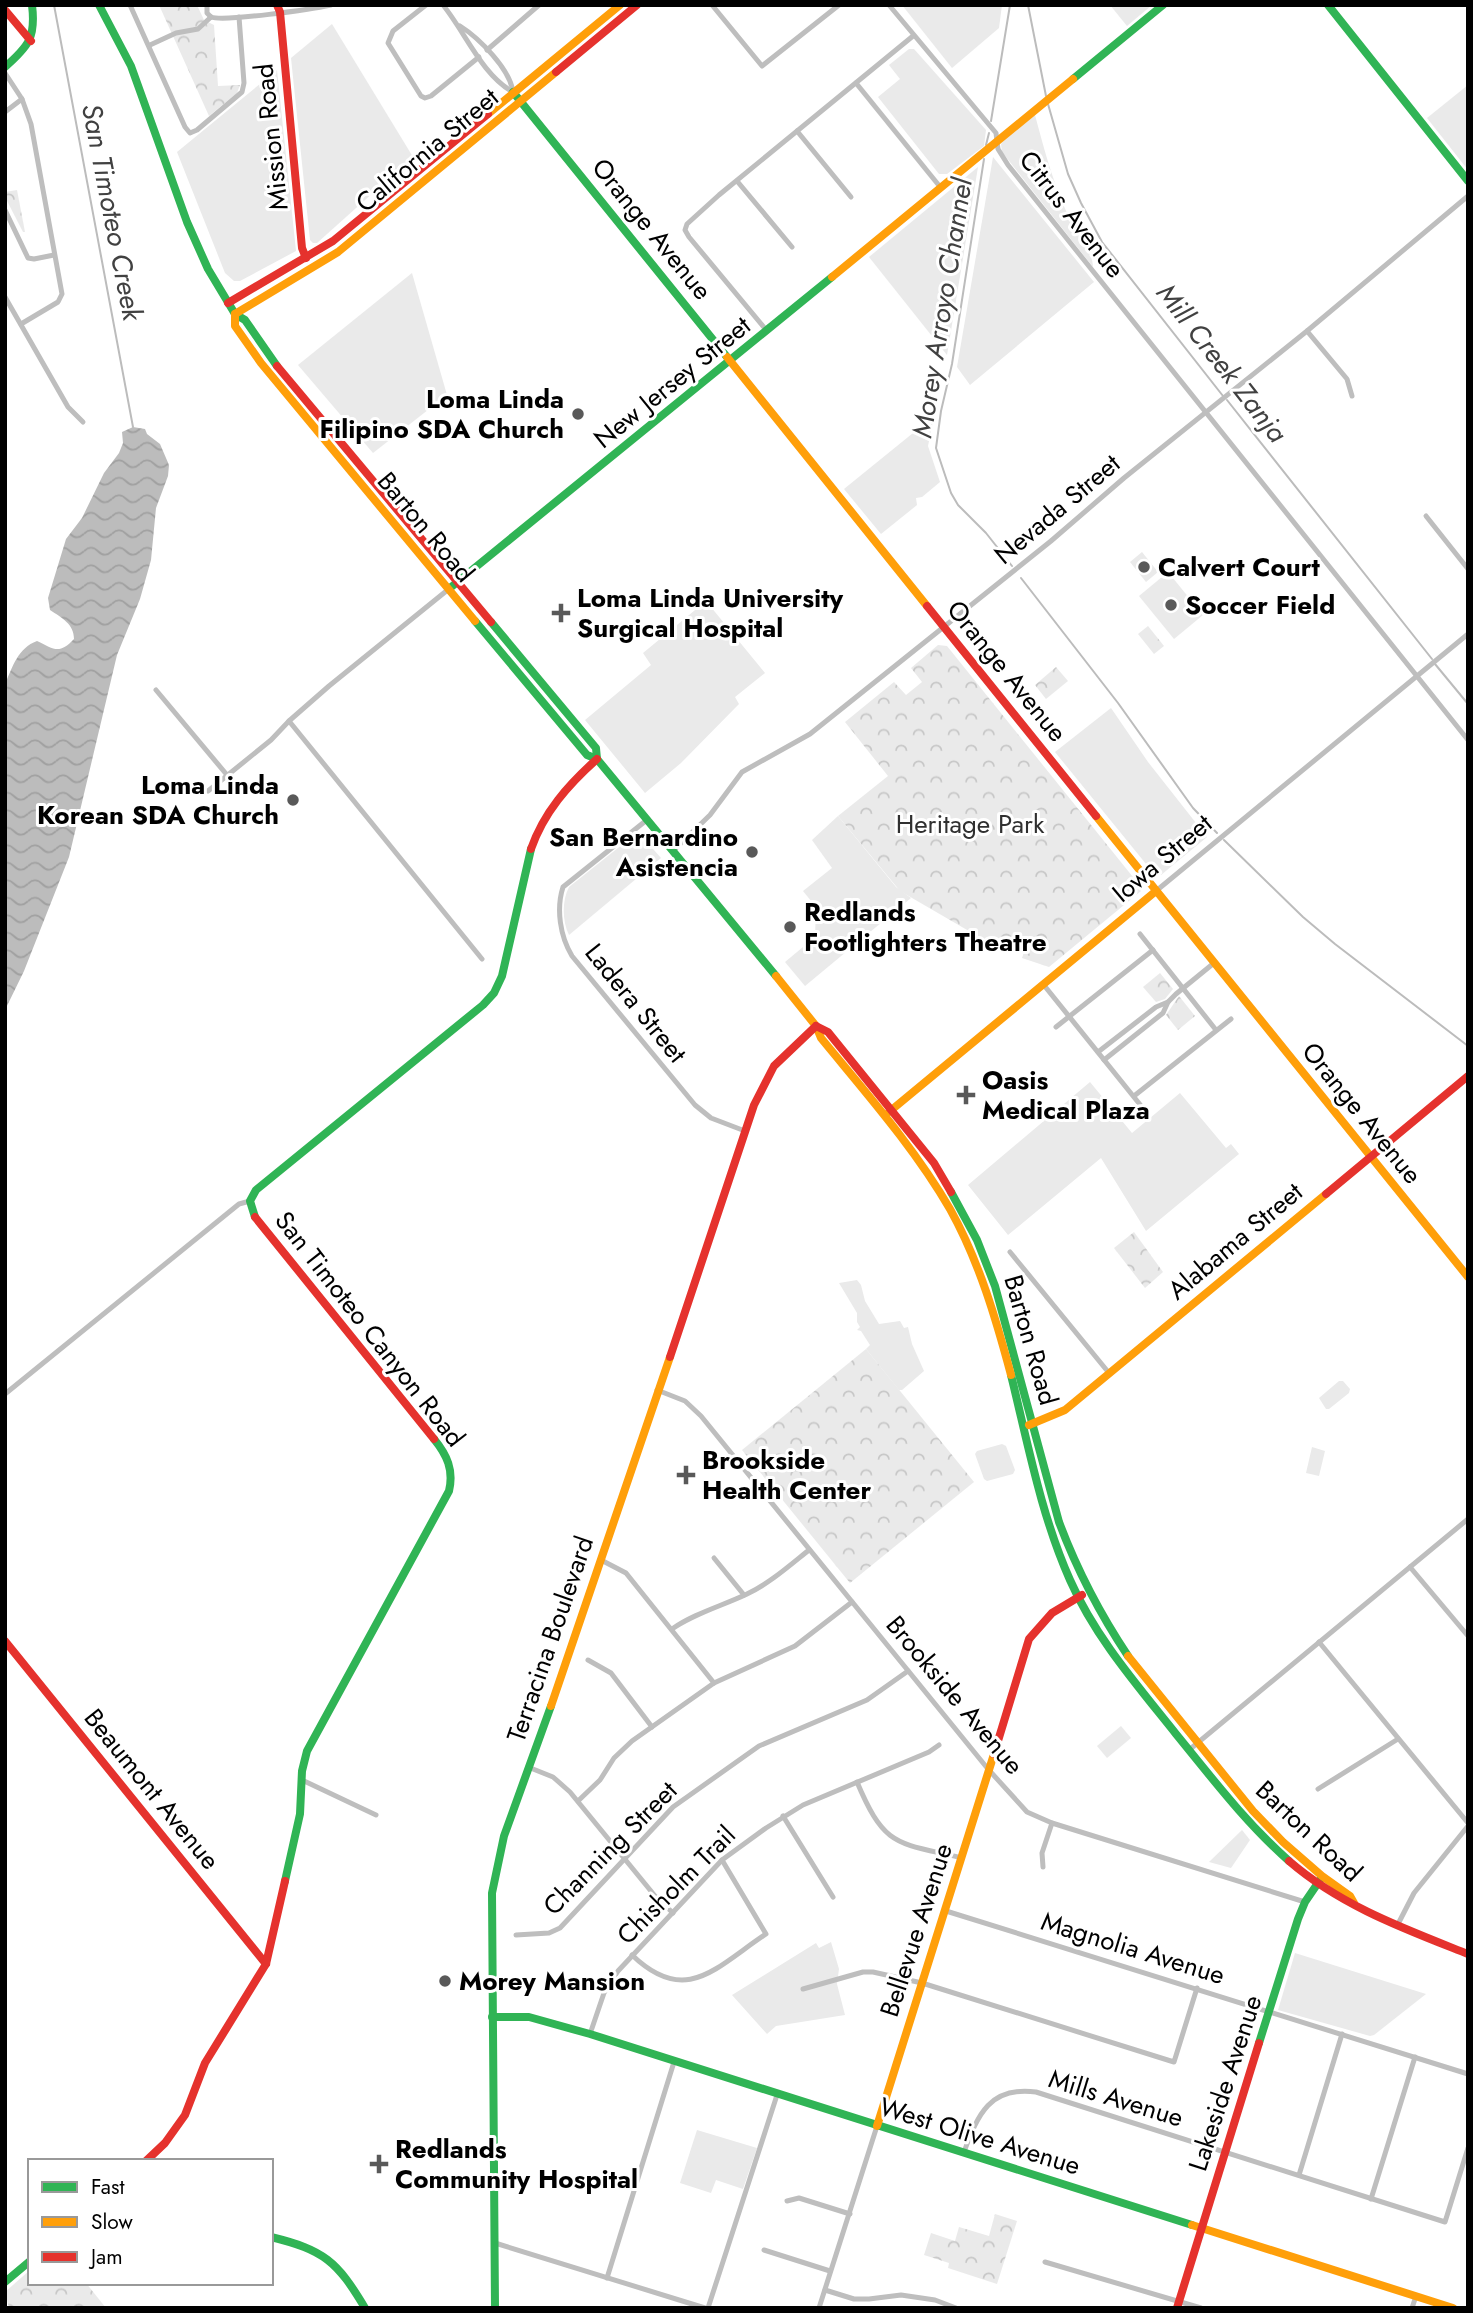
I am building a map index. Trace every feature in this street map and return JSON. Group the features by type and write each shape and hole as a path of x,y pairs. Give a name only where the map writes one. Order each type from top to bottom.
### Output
{"main road":[{"path":"5,67 26,49 31,41 32,5"},
{"name":"Barton Road","path":"99,5 145,97 200,251 235,314 245,320 275,363 596,748 597,759"},
{"name":"California Street","path":"228,303 334,241 620,5"},
{"name":"California Street","path":"235,314 326,260 637,5"},
{"name":"New Jersey Street","path":"450,588 1163,5"},
{"path":"1328,5 1468,181"},
{"name":"Mission Road","path":"280,7 302,248 306,258"},
{"path":"5,10 31,41"},
{"name":"Orange Avenue","path":"513,92 1468,1277"},
{"path":"360,219 367,228"},
{"name":"Barton Road","path":"235,314 235,326 261,363 587,755 597,759 817,1026 828,1032 888,1113 952,1213 975,1261 1062,1561 1078,1598 1109,1649 1266,1841 1285,1858 1350,1895 1354,1903 1397,1926"},
{"name":"San Timoteo Canyon Road","path":"148,2159 181,2122 205,2063 266,1964 300,1815 307,1751 451,1485 449,1460 440,1446 255,1217 250,1202 256,1190 483,1005 494,993 502,976 537,832 554,800 597,759"},
{"name":"Iowa Street","path":"888,1113 1156,891"},
{"name":"Terracina Boulevard","path":"495,2308 492,1893 504,1836 567,1662 758,1095 774,1066 817,1026"},
{"name":"Alabama Street","path":"1023,1426 1063,1411 1468,1076"},
{"name":"Barton Road","path":"888,1113 934,1163 962,1209 995,1286 1059,1522 1088,1592 1128,1656 1197,1743 1268,1827 1311,1866 1320,1880"},
{"path":"952,1213 962,1209"},
{"name":"Bellevue Avenue","path":"877,2126 1029,1639 1043,1620 1088,1592"},
{"name":"Beaumont Avenue","path":"5,1641 266,1964"},
{"path":"1266,1841 1268,1827"},
{"path":"1285,1858 1292,1855 1304,1866 1311,1866"},
{"name":"Lakeside Avenue","path":"1178,2304 1305,1902 1320,1880"},
{"path":"1397,1926 1467,1952"},
{"name":"West Olive Avenue","path":"492,2017 529,2017 590,2034 1453,2308"},
{"path":"273,2237 300,2244 331,2259 346,2275 365,2308"},
{"path":"5,2282 28,2263"}],"street":[{"path":"130,5 185,127 190,132 197,131 242,92 244,83 239,17"},
{"path":"207,5 211,17 218,19 280,7 331,5"},
{"path":"426,5 393,31 389,38 389,47 418,92 425,98 431,96 479,57"},
{"name":"Orange Avenue","path":"443,5 460,26 475,36 512,80 513,92"},
{"path":"717,7 762,66 839,5"},
{"name":"Citrus Avenue","path":"889,5 996,133 998,149 1008,165 1468,740"},
{"path":"486,50 538,6"},
{"path":"149,45 182,31 198,29 211,17"},
{"name":"Orange Avenue","path":"460,26 465,40 503,86 513,92"},
{"path":"767,331 689,237 686,228 691,220 737,181 914,36"},
{"path":"5,73 22,99 35,142 61,298 21,324"},
{"path":"856,83 941,188"},
{"path":"5,112 22,99"},
{"path":"797,131 851,197"},
{"path":"737,181 792,247"},
{"name":"Nevada Street","path":"674,850 710,814 742,772 810,734 1051,541 1216,401 1307,331 1468,196"},
{"path":"5,210 28,258 54,255"},
{"path":"5,297 68,407 83,422"},
{"path":"1307,331 1347,379 1352,396"},
{"path":"1426,516 1468,569"},
{"name":"New Jersey Street","path":"208,791 450,588"},
{"name":"Iowa Street","path":"1156,891 1468,634"},
{"path":"156,690 227,775"},
{"path":"289,721 482,959"},
{"name":"Ladera Street","path":"648,819 564,887 560,908 565,943 572,956 695,1105 722,1123 745,1131"},
{"path":"1140,934 1216,1030"},
{"path":"1056,1027 1153,950"},
{"path":"1098,1052 1156,1007 1168,1002 1214,963"},
{"path":"1043,984 1146,1112"},
{"path":"1104,1060 1163,1013 1168,1002"},
{"path":"1134,1096 1231,1019"},
{"path":"5,1394 239,1204 250,1202"},
{"path":"1010,1252 1109,1373"},
{"name":"Brookside Avenue","path":"657,1390 685,1401 696,1410 988,1769 1027,1812 1052,1823 1305,1902"},
{"path":"1189,1750 1468,1519"},
{"path":"672,1629 777,1577 810,1549"},
{"path":"714,1558 744,1595"},
{"path":"601,1560 626,1573 715,1683"},
{"path":"1410,1567 1468,1636"},
{"path":"578,1801 600,1780 623,1748 715,1683 795,1646 852,1602"},
{"path":"1320,1642 1468,1824 1414,1893 1397,1926"},
{"path":"588,1660 611,1673 652,1727"},
{"name":"Channing Street","path":"516,1935 549,1933 560,1928 669,1810 739,1759 759,1746 867,1700 908,1671"},
{"path":"1318,1789 1398,1738"},
{"name":"Chisholm Trail","path":"590,2034 604,1993 618,1971 722,1860 803,1804 929,1752 939,1745"},
{"path":"528,1767 560,1782 655,1896 673,1913"},
{"path":"302,1780 376,1815"},
{"path":"857,1782 875,1820 894,1839 962,1858"},
{"path":"783,1816 833,1896"},
{"path":"1043,1867 1042,1853 1052,1823"},
{"path":"632,1955 644,1968 670,1981 692,1981 766,1934 722,1860"},
{"name":"Magnolia Avenue","path":"946,1911 1468,2074"},
{"path":"803,1989 869,1971 922,1983 1174,2063 1197,1988"},
{"path":"1298,2175 1342,2034"},
{"path":"1371,2199 1415,2057"},
{"path":"607,2278 674,2062"},
{"name":"Mills Avenue","path":"964,2152 974,2124 984,2109 1002,2095 1018,2090 1037,2092 1445,2222 1468,2148"},
{"path":"495,2243 707,2308 777,2095"},
{"name":"Bellevue Avenue","path":"820,2308 877,2126"},
{"path":"787,2201 799,2198 850,2214"},
{"path":"764,2250 830,2271"},
{"path":"1045,2262 1178,2304 1201,2308"},
{"path":"825,2290 869,2300 901,2295 935,2300 956,2308"},
{"path":"1412,2308 1416,2296"}],"green space":[{"path":"159,5 197,5 204,20 214,25 218,86 240,85 237,93 209,116"},
{"path":"902,5 1002,5 999,28 952,68"},
{"path":"1110,5 1152,5 1127,26"},
{"path":"332,24 413,157 317,243 313,243 310,240 291,58"},
{"path":"909,49 914,49 986,130 984,146 947,174 939,174 878,97 900,79 889,65"},
{"path":"277,70 296,251 240,281 234,281 225,273 177,152"},
{"path":"1468,85 1468,170 1427,118"},
{"path":"1035,115 1059,193 1089,252 1093,267 1002,152 1001,144 1005,139"},
{"path":"993,157 1094,282 970,385 957,367"},
{"path":"978,167 947,355 869,257"},
{"path":"17,190 25,232 5,197 5,192"},
{"path":"412,273 447,395 373,453 298,365"},
{"path":"934,416 928,446 940,482 922,497 916,498 917,505 881,534 844,489"},
{"name":"Calvert Court","path":"1142,552 1158,572 1146,582 1130,562"},
{"name":"Soccer Field","path":"1168,572 1203,615 1174,639 1139,596"},
{"path":"706,601 765,673 735,697 739,704 681,763 645,793 585,720 651,665 643,653"},
{"path":"1148,626 1164,646 1154,654 1138,634"},
{"name":"Heritage Park","path":"938,645 947,646 1141,887 1141,891 1049,967 1022,958 1025,949 1014,945 1005,952 900,891 838,816 888,776 845,722 894,682 906,695 922,682 911,668"},
{"path":"1056,667 1068,681 1046,699 1035,685"},
{"path":"1111,708 1148,762 1207,837 1161,875 1155,875 1055,752"},
{"path":"838,816 896,887 911,898 805,986 785,962 815,937 816,907 803,891 832,868 812,840"},
{"path":"638,832 661,858 569,935 564,911 569,887"},
{"path":"1160,973 1173,989 1165,999 1156,1002 1143,987"},
{"path":"1179,996 1195,1016 1178,1030 1166,1015"},
{"path":"1090,1082 1132,1133 1180,1093 1226,1148 1231,1144 1239,1154 1146,1231 1101,1158 1008,1235 968,1185"},
{"path":"1134,1232 1163,1272 1145,1288 1114,1248"},
{"path":"857,1280 865,1301 879,1324 900,1321 904,1328 908,1327 924,1371 902,1390 899,1390 866,1349 870,1345 861,1331 857,1330 860,1327 857,1313 839,1283"},
{"path":"866,1349 974,1482 850,1583 742,1450"},
{"path":"1339,1381 1343,1381 1350,1389 1349,1393 1326,1409 1319,1398"},
{"path":"1002,1444 1006,1446 1015,1470 1013,1474 987,1481 975,1454 977,1451"},
{"path":"1312,1447 1325,1451 1319,1476 1306,1473"},
{"path":"1121,1726 1131,1738 1107,1758 1097,1746"},
{"path":"1242,1830 1250,1840 1231,1868 1209,1862"},
{"path":"831,1942 839,1969 837,1984 845,2015 776,2026 767,2034 732,1995 816,1943 819,1948"},
{"path":"1295,1953 1426,1994 1370,2036 1278,2010"},
{"path":"697,2130 757,2148 743,2189 716,2180 711,2193 680,2183"},
{"path":"995,2214 1017,2221 997,2284 948,2268 949,2263 924,2255 931,2233 955,2241 959,2227 989,2236"},
{"path":"28,2272 28,2285 88,2285 106,2308 9,2308 5,2292"}],"water":[{"path":"133,427 145,429 147,434 160,444 169,465 168,476 156,508 151,560 140,599 117,655 69,857 24,971 5,1010 5,684 17,658 30,644 37,641 60,649 74,639 70,625 50,610 48,598 66,539 82,518 104,473 119,453 123,443 122,432"}],"waterway":[{"name":"San Timoteo Creek","path":"54,5 133,427"},
{"name":"Morey Arroyo Channel","path":"991,121 1010,5"},
{"name":"Mill Creek Zanja","path":"1028,5 1046,96"},
{"name":"Mill Creek Zanja","path":"1048,104 1068,174 1102,242 1223,396"},
{"name":"Morey Arroyo Channel","path":"986,145 989,133"},
{"name":"Morey Arroyo Channel","path":"984,159 936,448 951,493 958,505 986,533 1012,566"},
{"name":"Mill Creek Zanja","path":"1227,400 1432,659"},
{"name":"Morey Arroyo Channel","path":"1021,578 1118,703 1193,808 1217,833"},
{"name":"Mill Creek Zanja","path":"1435,664 1468,704"},
{"name":"Morey Arroyo Channel","path":"1224,840 1303,917 1468,1046"}],"traffic: fast":[{"path":"5,67 29,40 33,25 32,5"},
{"path":"99,5 131,66 187,222 208,269 235,314 245,320 277,366"},
{"path":"1073,79 1163,5"},
{"path":"1328,5 1468,181"},
{"path":"513,92 727,357"},
{"path":"450,588 832,277"},
{"path":"475,621 587,755 597,759 776,976"},
{"path":"491,622 596,748 597,759"},
{"path":"255,1217 250,1201 256,1190 483,1005 494,993 502,976 531,849"},
{"path":"951,1192 977,1240 995,1286 1059,1522 1090,1591 1128,1656"},
{"path":"1011,1375 1051,1530 1080,1601 1104,1641 1132,1679 1216,1784 1289,1861"},
{"path":"285,1881 300,1814 302,1771 307,1751 449,1491 451,1476 448,1463 434,1439"},
{"path":"495,2308 492,1893 504,1836 551,1706"},
{"path":"1259,2043 1298,1919 1305,1902 1320,1880"},
{"path":"492,2017 529,2017 590,2034 1192,2225"},
{"path":"273,2238 304,2247 327,2260 346,2279 365,2308"},
{"path":"5,2282 28,2263"}],"traffic: slow":[{"path":"488,114 620,5"},
{"path":"235,314 338,252 556,72"},
{"path":"832,277 1073,79"},
{"path":"235,314 235,326 261,363 475,621"},
{"path":"727,357 927,606"},
{"path":"1096,816 1468,1277"},
{"path":"889,1112 1156,891"},
{"path":"776,976 816,1026 821,1038 905,1142 950,1209 978,1270 1011,1375"},
{"path":"1029,1425 1065,1410 1326,1194"},
{"path":"551,1706 670,1357"},
{"path":"1128,1656 1253,1811 1283,1842 1350,1896 1354,1903"},
{"path":"877,2126 994,1754"},
{"path":"1192,2225 1453,2308"}],"traffic: jam":[{"path":"277,5 280,12 302,248 306,258"},
{"path":"556,72 637,5"},
{"path":"5,10 31,41"},
{"path":"228,303 333,241 488,114"},
{"path":"277,366 491,622"},
{"path":"927,606 1096,816"},
{"path":"531,849 558,800 597,759"},
{"path":"816,1026 828,1032 934,1163 951,1192"},
{"path":"670,1357 754,1105 774,1066 816,1026"},
{"path":"1326,1194 1468,1076"},
{"path":"255,1217 434,1439"},
{"path":"994,1754 1029,1639 1052,1613 1082,1595"},
{"path":"5,1641 266,1964"},
{"path":"1289,1861 1352,1904 1468,1954"},
{"path":"148,2159 165,2143 185,2115 205,2063 266,1964 285,1881"},
{"path":"1177,2308 1259,2043"}],"place":[{"name":"Loma Linda Filipino SDA Church","path":"578,414"},
{"name":"Calvert Court","path":"1144,567"},
{"name":"Soccer Field","path":"1171,605"},
{"name":"Loma Linda University Surgical Hospital","path":"561,613"},
{"name":"Loma Linda Korean SDA Church","path":"293,800"},
{"name":"San Bernardino Asistencia","path":"752,852"},
{"name":"Redlands Footlighters Theatre","path":"790,927"},
{"name":"Oasis Medical Plaza","path":"966,1095"},
{"name":"Brookside Health Center","path":"686,1475"},
{"name":"Morey Mansion","path":"445,1981"},
{"name":"Redlands Community Hospital","path":"379,2164"}]}
